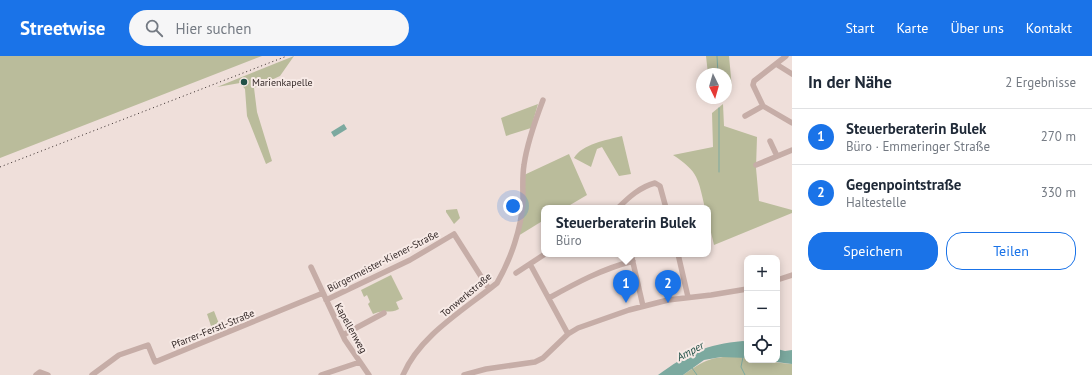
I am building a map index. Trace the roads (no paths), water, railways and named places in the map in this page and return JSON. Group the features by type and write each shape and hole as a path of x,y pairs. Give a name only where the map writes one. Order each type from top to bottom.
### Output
{"street":[{"path":"786,56 754,81 753,85 763,106 792,123"},
{"path":"776,64 792,74"},
{"name":"Tonwerkstraße","path":"403,375 408,363 424,342 497,283 502,275 516,237 523,202 523,174 526,154 543,100"},
{"path":"746,116 763,106"},
{"path":"770,141 778,156"},
{"path":"756,165 792,150"},
{"path":"621,205 647,185 655,183 660,186 665,205"},
{"name":"Bürgermeister-Kiener-Straße","path":"326,300 410,260 454,234 489,289"},
{"path":"516,273 541,257"},
{"path":"632,257 643,306"},
{"path":"679,257 688,297"},
{"path":"549,298 584,279 613,266 633,261"},
{"path":"530,264 568,334"},
{"name":"Kapellenweg","path":"310,267 343,335 369,375"},
{"path":"780,279 792,275"},
{"path":"464,375 485,369 535,362 543,358 568,334 586,324 643,306 688,297 744,290"},
{"name":"Pfarrer-Ferstl-Straße","path":"92,375 119,355 148,345 155,362 323,293"},
{"path":"343,335 384,313"},
{"path":"321,375 360,362"},
{"path":"38,374 48,375"}],"water":[{"path":"344,124 347,129 334,137 331,132"},
{"path":"744,341 744,358 721,357 704,360 683,375 658,375 678,361 698,351 730,342"},
{"path":"780,350 792,350 792,364 780,362"}],"waterway":[{"path":"717,56 718,68"},
{"path":"719,108 719,172"},
{"path":"743,357 741,367 745,375"},
{"path":"692,368 697,375"}],"railway":[{"path":"0,167 287,56"}],"place":[{"name":"Marienkapelle","path":"244,82"},
{"name":"Steuerberaterin Bulek","path":"626,303"},
{"name":"Gegenpointstraße","path":"668,303"}],"water label":[{"name":"Amper","path":"690,351"}]}
